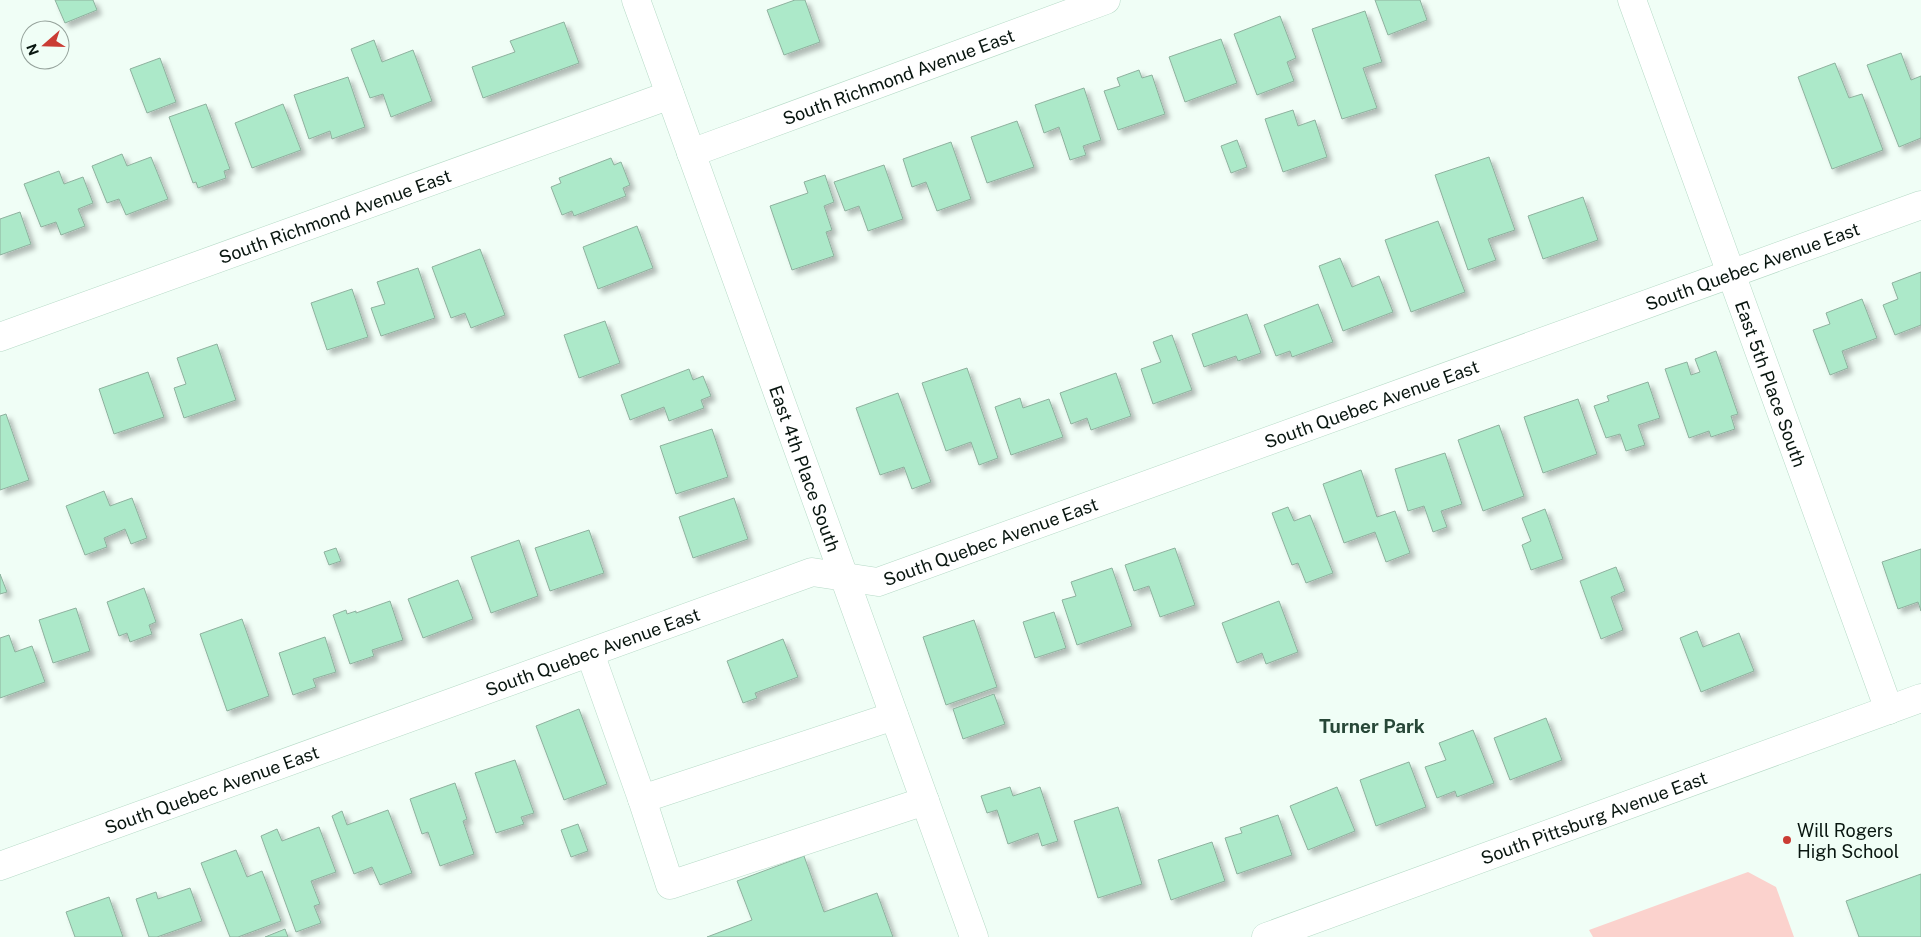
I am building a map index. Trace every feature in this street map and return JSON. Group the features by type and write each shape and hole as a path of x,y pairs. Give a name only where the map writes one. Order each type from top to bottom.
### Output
{"street":[{"name":"East 4th Place South","path":"636,0 974,937"},
{"name":"South Richmond Avenue East","path":"691,153 1106,0"},
{"name":"East 5th Place South","path":"1632,0 1889,710"},
{"name":"South Richmond Avenue East","path":"0,337 670,95"},
{"name":"South Quebec Avenue East","path":"0,866 812,572 878,582 1921,205"},
{"path":"590,653 642,799 670,885 925,801"},
{"name":"South Pittsburg Avenue East","path":"1266,937 1921,698"},
{"path":"642,799 894,716"}],"shaded area":[{"path":"1748,872 1776,887 1794,937 1593,937 1589,930"}],"building":[{"path":"55,0 93,0 97,10 70,21 64,20"},
{"path":"795,0 805,0 820,42 784,55 767,10"},
{"path":"1375,0 1420,0 1427,20 1388,35"},
{"path":"1365,11 1382,62 1363,68 1377,108 1342,119 1312,29"},
{"path":"1280,16 1296,58 1287,62 1294,81 1257,95 1234,34"},
{"path":"564,22 579,63 483,98 472,67 515,52 510,41"},
{"path":"1221,39 1237,83 1185,102 1169,57"},
{"path":"374,40 382,62 413,50 432,101 391,117 383,94 370,98 351,49"},
{"path":"1901,53 1911,80 1921,76 1921,138 1899,147 1867,65"},
{"path":"160,58 176,102 147,113 130,69"},
{"path":"1835,63 1849,98 1862,94 1883,150 1832,169 1798,77"},
{"path":"1139,70 1142,78 1152,75 1165,114 1118,130 1104,91 1120,86 1117,78"},
{"path":"348,77 365,127 332,139 330,131 309,139 294,95"},
{"path":"1084,88 1101,140 1083,146 1086,155 1070,160 1059,127 1044,133 1035,105"},
{"path":"206,104 230,169 224,171 226,178 198,188 196,182 193,183 169,117"},
{"path":"283,104 301,150 252,168 235,123"},
{"path":"1293,110 1298,126 1315,120 1327,157 1283,172 1265,119"},
{"path":"1017,121 1034,167 987,183 971,137"},
{"path":"1237,140 1247,167 1231,173 1221,146"},
{"path":"951,142 971,199 937,211 926,182 912,187 903,159"},
{"path":"122,154 127,166 151,157 168,199 126,215 119,199 107,203 92,166"},
{"path":"1489,157 1515,230 1488,239 1496,260 1468,270 1435,175"},
{"path":"611,158 614,165 621,162 630,185 623,188 626,196 574,216 572,211 562,215 551,187 561,183 559,178"},
{"path":"884,165 903,219 868,231 859,206 845,211 834,182"},
{"path":"59,171 64,184 83,177 93,203 78,209 85,226 61,235 56,222 41,227 24,184"},
{"path":"825,175 834,202 824,206 832,230 826,232 834,256 792,270 770,206 808,193 804,182"},
{"path":"1583,197 1598,240 1543,259 1528,216"},
{"path":"20,212 31,244 0,255 0,219"},
{"path":"1438,221 1465,292 1411,312 1385,240"},
{"path":"637,226 653,268 598,289 583,247"},
{"path":"480,249 505,315 471,328 465,313 451,318 432,267"},
{"path":"1340,258 1352,287 1379,276 1393,312 1343,331 1319,266"},
{"path":"418,268 435,318 381,336 371,308 385,304 377,282"},
{"path":"1921,272 1921,325 1895,335 1883,305 1898,299 1892,283"},
{"path":"352,289 368,337 327,350 311,303"},
{"path":"1862,299 1877,338 1842,351 1848,368 1830,375 1813,330 1830,324 1826,313"},
{"path":"1318,304 1333,342 1292,357 1290,351 1276,356 1264,325"},
{"path":"1247,314 1261,353 1238,361 1236,356 1204,367 1192,334"},
{"path":"605,321 620,363 579,378 564,335"},
{"path":"1172,335 1192,390 1153,404 1141,369 1161,362 1153,342"},
{"path":"217,344 236,400 184,418 174,388 186,384 177,358"},
{"path":"1716,351 1738,414 1731,416 1735,429 1711,437 1709,431 1689,438 1665,369 1687,362 1691,375 1700,372 1695,359"},
{"path":"967,368 998,458 979,465 971,442 946,451 922,383"},
{"path":"689,369 693,380 703,376 711,396 701,400 704,408 669,421 664,407 630,420 621,395"},
{"path":"148,372 164,417 114,434 99,389"},
{"path":"1116,373 1131,416 1091,430 1087,418 1071,424 1060,393"},
{"path":"1648,382 1660,418 1638,425 1645,445 1626,451 1620,434 1606,438 1594,406 1609,401 1607,396"},
{"path":"898,393 931,482 912,489 904,467 880,475 856,408"},
{"path":"1020,398 1023,408 1049,399 1063,437 1011,455 995,407"},
{"path":"1578,399 1597,454 1543,473 1524,417"},
{"path":"6,414 29,480 0,490 0,416"},
{"path":"1499,425 1524,496 1483,511 1458,440"},
{"path":"712,429 728,477 676,494 660,446"},
{"path":"1445,453 1462,504 1441,511 1447,527 1433,532 1424,506 1408,511 1395,469"},
{"path":"1361,470 1377,517 1395,511 1410,553 1386,562 1375,532 1344,543 1323,484"},
{"path":"104,491 110,506 132,498 147,538 131,544 125,529 104,538 107,547 85,555 66,506"},
{"path":"734,498 748,539 693,558 679,517"},
{"path":"1288,507 1294,521 1310,515 1333,573 1306,583 1298,563 1292,565 1272,513"},
{"path":"1545,509 1563,559 1531,570 1522,545 1531,541 1522,518"},
{"path":"589,530 604,573 550,591 535,548"},
{"path":"519,540 538,596 491,613 471,557"},
{"path":"336,548 341,561 329,565 324,552"},
{"path":"1175,548 1195,605 1160,617 1149,586 1134,591 1125,565"},
{"path":"1921,549 1921,611 1918,602 1898,609 1882,562"},
{"path":"1616,567 1625,591 1611,597 1623,630 1601,639 1580,581"},
{"path":"1112,568 1132,626 1077,645 1062,600 1076,596 1071,582"},
{"path":"0,574 7,592 0,594"},
{"path":"458,580 473,619 423,638 408,599"},
{"path":"144,588 156,622 149,625 152,634 130,642 127,633 119,636 107,602"},
{"path":"390,601 403,640 372,650 374,656 350,664 333,615 346,610 347,614 356,611 356,613"},
{"path":"1279,601 1298,652 1266,664 1262,653 1237,663 1222,623"},
{"path":"76,608 90,651 53,663 39,620"},
{"path":"1054,612 1066,648 1035,658 1023,622"},
{"path":"242,619 269,696 227,711 200,634"},
{"path":"974,620 997,687 946,705 923,637"},
{"path":"1697,631 1703,647 1739,633 1754,671 1701,692 1680,638"},
{"path":"9,635 15,652 32,646 45,682 0,698 0,638"},
{"path":"325,637 336,672 313,679 316,687 293,695 279,653"},
{"path":"783,639 798,677 755,693 757,698 743,703 727,661"},
{"path":"994,694 1005,724 963,739 953,709"},
{"path":"579,709 607,784 564,800 536,726"},
{"path":"1546,718 1562,760 1510,780 1494,738"},
{"path":"1473,730 1494,783 1457,797 1455,791 1437,798 1425,767 1446,760 1439,743"},
{"path":"515,760 534,813 521,817 524,824 496,833 475,773"},
{"path":"1409,762 1426,807 1376,826 1360,780"},
{"path":"455,783 467,819 463,821 474,854 440,866 428,832 422,834 410,799"},
{"path":"1010,787 1013,796 1040,787 1058,841 1042,846 1038,833 1008,844 997,810 987,813 981,796"},
{"path":"1337,787 1355,831 1308,850 1290,806"},
{"path":"1118,807 1142,884 1098,898 1074,821"},
{"path":"388,810 412,873 380,885 372,867 354,874 332,816 342,811 347,825"},
{"path":"1278,815 1292,855 1237,874 1225,838 1242,833 1240,828"},
{"path":"578,824 588,851 571,857 561,830"},
{"path":"319,827 336,872 311,881 320,904 314,906 321,923 296,932 261,836 277,829 282,841"},
{"path":"1212,842 1225,881 1171,900 1158,860"},
{"path":"236,850 247,877 262,871 281,921 238,937 230,937 201,863"},
{"path":"804,856 824,912 877,893 893,937 707,937 752,920 737,881"},
{"path":"1921,874 1921,937 1859,937 1846,901"},
{"path":"190,888 202,921 157,937 149,937 136,899 156,892 158,899"},
{"path":"109,897 123,937 75,937 66,912"},
{"path":"285,929 288,937 265,937"}],"place":[{"name":"Will Rogers High School","path":"1787,840"}],"district":[{"name":"Turner Park","path":"1372,726"}]}
